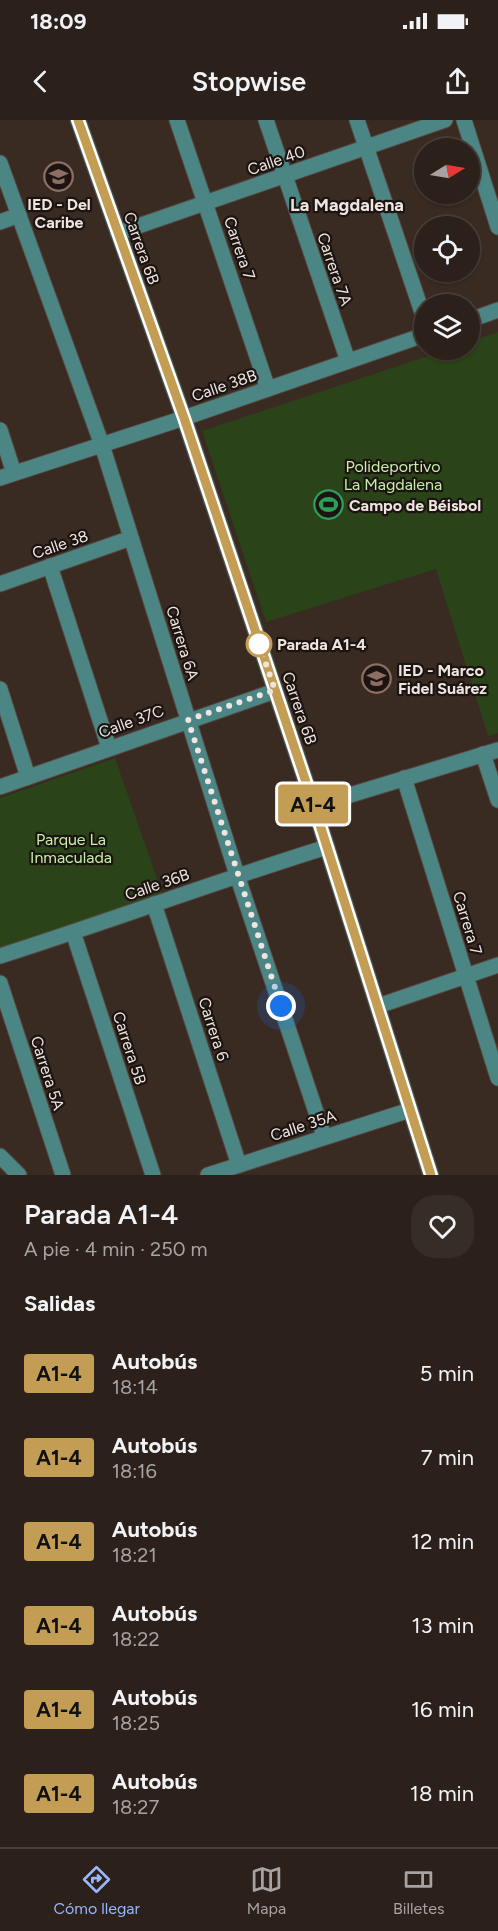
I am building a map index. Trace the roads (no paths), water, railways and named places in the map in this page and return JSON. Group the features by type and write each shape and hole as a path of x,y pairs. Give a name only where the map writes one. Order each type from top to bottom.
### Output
{"street":[{"name":"Carrera 6B","path":"78,120 184,418 314,806 431,1175"},
{"name":"Carrera 7","path":"177,120 268,388"},
{"name":"Carrera 7A","path":"266,120 348,361"},
{"path":"357,120 416,294"},
{"name":"Calle 40","path":"118,234 445,120"},
{"path":"464,120 498,227"},
{"name":"Carrera 6A","path":"0,163 102,445 237,875 324,1136"},
{"path":"0,222 19,215"},
{"path":"480,316 498,310"},
{"name":"Calle 38B","path":"7,475 184,418 414,338"},
{"path":"0,430 7,475"},
{"name":"Calle 38","path":"0,584 131,538"},
{"path":"50,566 109,748"},
{"path":"0,689 28,777"},
{"name":"Calle 37C","path":"0,787 275,690"},
{"path":"314,806 491,752 498,800"},
{"name":"Carrera 7","path":"404,778 498,1078"},
{"name":"Calle 36B","path":"0,956 237,875 327,847"},
{"name":"Carrera 6","path":"154,904 239,1165"},
{"name":"Carrera 5B","path":"73,932 153,1175"},
{"path":"378,1006 498,965"},
{"name":"Carrera 5A","path":"0,982 63,1175"},
{"name":"Calle 35A","path":"208,1175 410,1110"},
{"path":"0,1156 19,1175"}],"place":[{"name":"IED - Del Caribe","path":"59,176"},
{"name":"Campo de Béisbol","path":"328,505"},
{"name":"Parada A1-4","path":"259,644"},
{"name":"IED - Marco Fidel Suárez","path":"377,679"}],"district":[{"name":"La Magdalena","path":"347,205"}],"park label":[{"name":"Polideportivo La Magdalena","path":"393,475"},
{"name":"Parque La Inmaculada","path":"71,848"}]}
